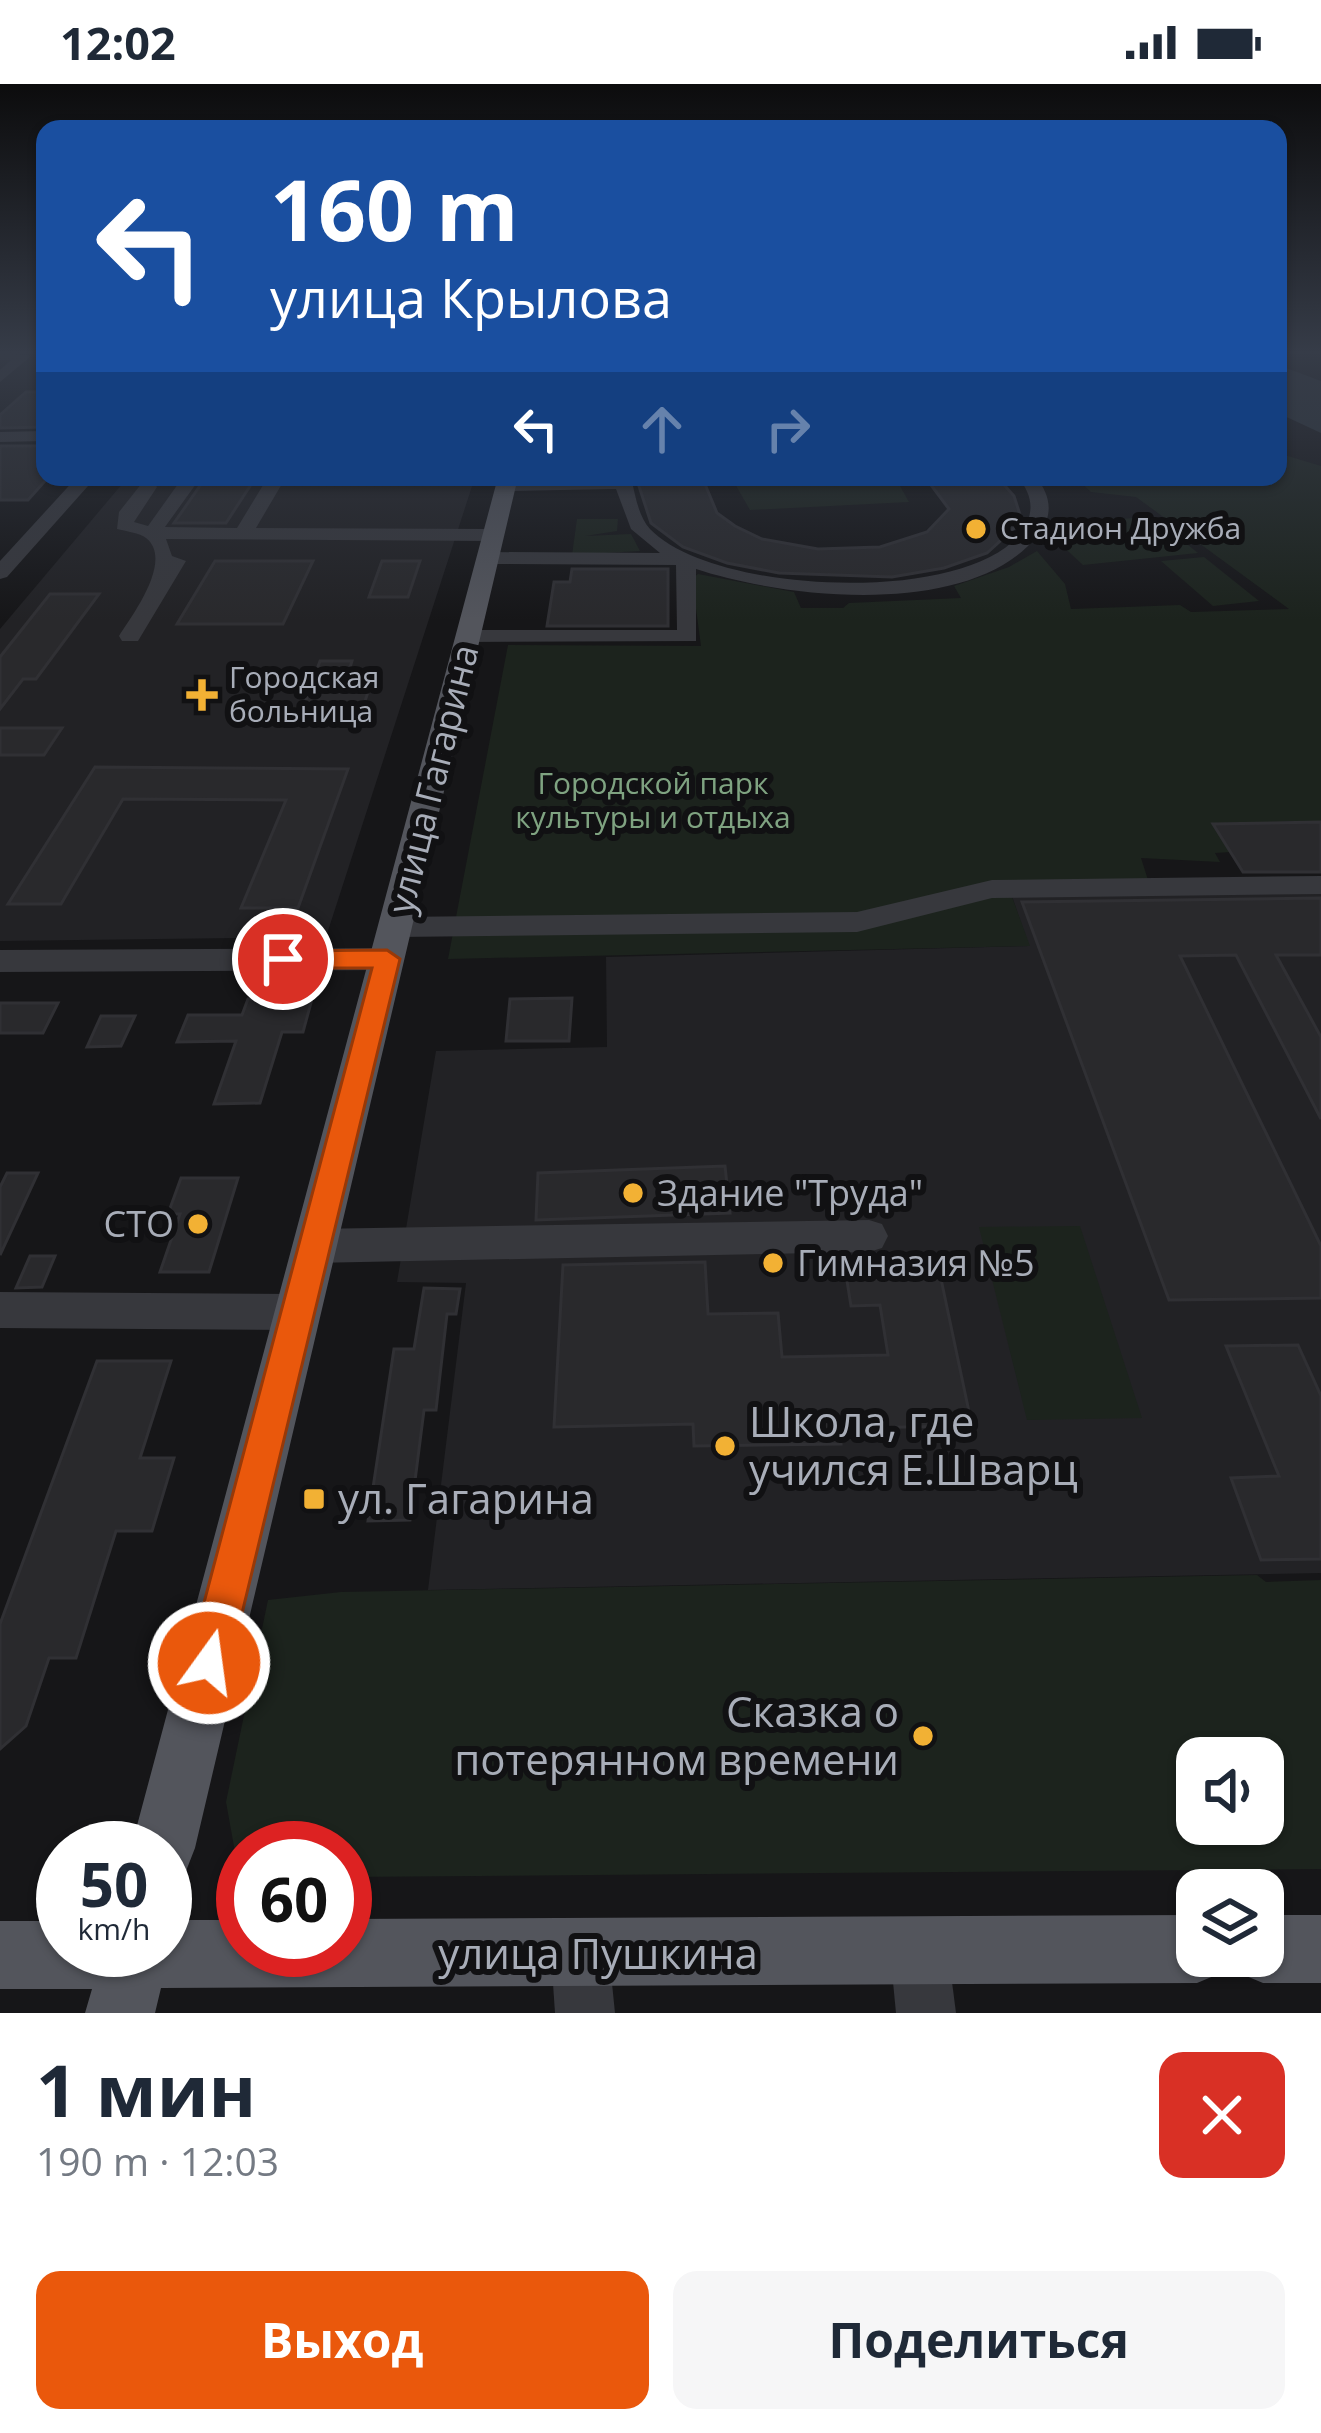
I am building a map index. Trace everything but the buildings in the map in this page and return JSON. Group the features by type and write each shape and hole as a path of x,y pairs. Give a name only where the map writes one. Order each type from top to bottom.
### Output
{"main road":[{"name":"улица Гагарина","path":"170,1821 506,486"},
{"path":"1284,1949 1321,1949"},
{"name":"улица Пушкина","path":"192,1973 582,1983 923,1982 1176,1952"},
{"name":"улица Пушкина","path":"0,1955 36,1960"}],"street":[{"path":"0,573 78,486"},
{"path":"152,533 188,486"},
{"path":"244,534 272,486"},
{"path":"624,486 632,517 642,532 686,559 749,579 880,588 942,581 1000,562 1030,538 1042,510 1035,486"},
{"path":"148,487 128,512 124,526 152,533 686,559"},
{"path":"152,533 161,545 164,580"},
{"path":"130,635 193,533"},
{"path":"0,544 26,544"},
{"path":"468,637 688,637 686,559"},
{"path":"0,961 856,922 906,914 951,895 992,889 1321,885"},
{"path":"312,1246 869,1236"},
{"path":"0,1310 295,1312"}],"shaded area":[{"name":"Городская больница","path":"120,486 472,486 326,937 0,941 0,629"},
{"name":"Гимназия №5","path":"1321,882 1321,1573 428,1590 466,1283 397,1282 436,1051 607,1047 606,957 1029,946 1008,885"}],"green space":[{"name":"Городской парк культуры и отдыха","path":"1287,456 1321,466 1321,821 1214,823 1231,852 1215,853 1220,862 1141,858 1149,883 1008,886 1030,946 448,959 508,645 701,646 692,579 698,574 794,592 801,608 843,608 849,603 961,598 954,586 1009,567 1037,551 1065,584 1071,609 1180,605 1191,612 1289,609 1136,497 1091,492 1085,486 1287,486"},
{"path":"736,486 900,486 909,502 750,510"},
{"path":"1152,516 1198,553 1083,565 1042,527"},
{"path":"577,519 618,519 617,531 585,536 631,534 640,551 572,555"},
{"path":"1204,557 1259,601 1213,606 1161,561"},
{"path":"1080,1226 1142,1418 1027,1420 979,1227"},
{"path":"1257,1575 1266,1582 1321,1580 1321,1869 372,1877 372,1821 229,1821 226,1802 268,1600 341,1592"}],"place":[{"name":"Стадион Дружба","path":"976,529"},
{"name":"Городская больница","path":"202,695"},
{"name":"Здание \"Труда\"","path":"633,1193"},
{"name":"СТО","path":"198,1224"},
{"name":"Гимназия №5","path":"773,1263"},
{"name":"Школа, где учился Е.Шварц","path":"725,1446"},
{"name":"ул. Гагарина","path":"314,1499"},
{"name":"Сказка о потерянном времени","path":"923,1736"}],"route":[{"path":"209,1663 387,959 283,959"}]}
